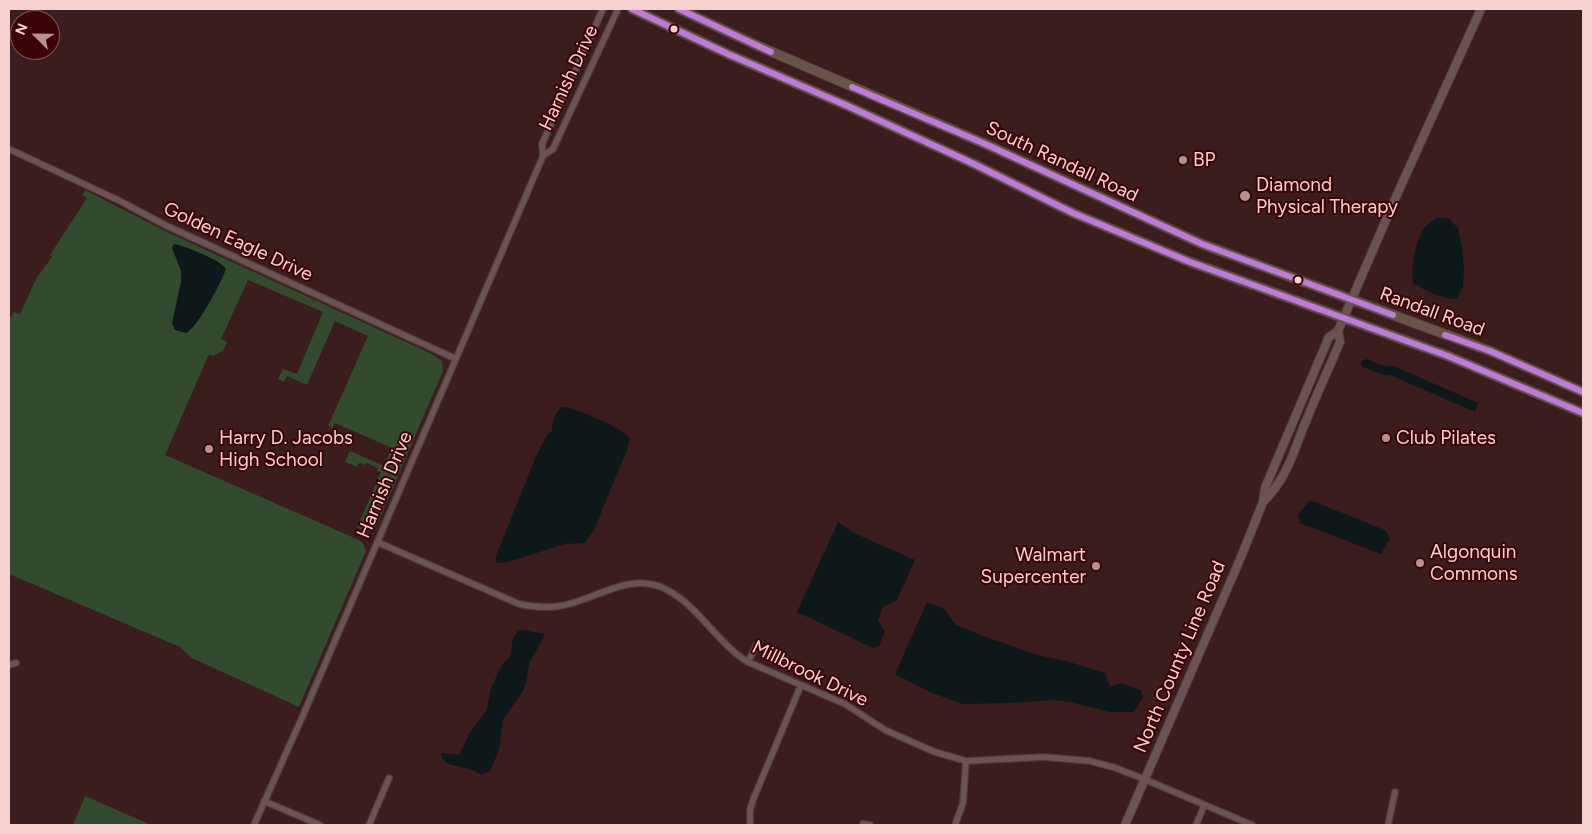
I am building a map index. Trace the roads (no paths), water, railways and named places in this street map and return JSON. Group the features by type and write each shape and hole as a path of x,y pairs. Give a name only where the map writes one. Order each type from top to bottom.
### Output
{"main road":[{"name":"South Randall Road","path":"632,9 974,164 1073,213 1190,262 1344,318"},
{"name":"South Randall Road","path":"679,9 756,45 983,143 1202,244 1352,300"},
{"name":"Randall Road","path":"1352,300 1490,352 1583,392"},
{"name":"Randall Road","path":"1344,318 1448,356 1583,413"}],"street":[{"name":"Harnish Drive","path":"543,156 542,144 603,9"},
{"name":"Harnish Drive","path":"254,825 543,156 552,148 618,9"},
{"name":"North County Line Road","path":"1125,825 1263,502 1265,488 1329,337 1338,331 1481,9"},
{"name":"Golden Eagle Drive","path":"9,149 120,201 165,226 456,359"},
{"name":"North County Line Road","path":"1263,502 1275,491 1291,462 1305,423 1340,342 1338,331"},
{"name":"Millbrook Drive","path":"377,542 519,604 531,606 563,606 636,583 652,584 679,597 734,652 748,662 845,704 872,723 935,752 966,761 1044,756 1090,761 1116,768 1144,779 1252,825"},
{"path":"748,662 756,646"},
{"path":"9,665 16,663"},
{"path":"750,825 750,810 753,800 801,685"},
{"path":"955,825 963,803 966,761"},
{"path":"368,825 388,778"},
{"path":"1388,825 1395,792"},
{"path":"264,801 320,825"},
{"path":"1196,825 1204,806"}],"place":[{"name":"BP","path":"1183,160"},
{"name":"Diamond Physical Therapy","path":"1245,196"},
{"name":"Club Pilates","path":"1386,438"},
{"name":"Harry D. Jacobs High School","path":"209,449"},
{"name":"Algonquin Commons","path":"1420,563"},
{"name":"Walmart Supercenter","path":"1096,566"}]}
